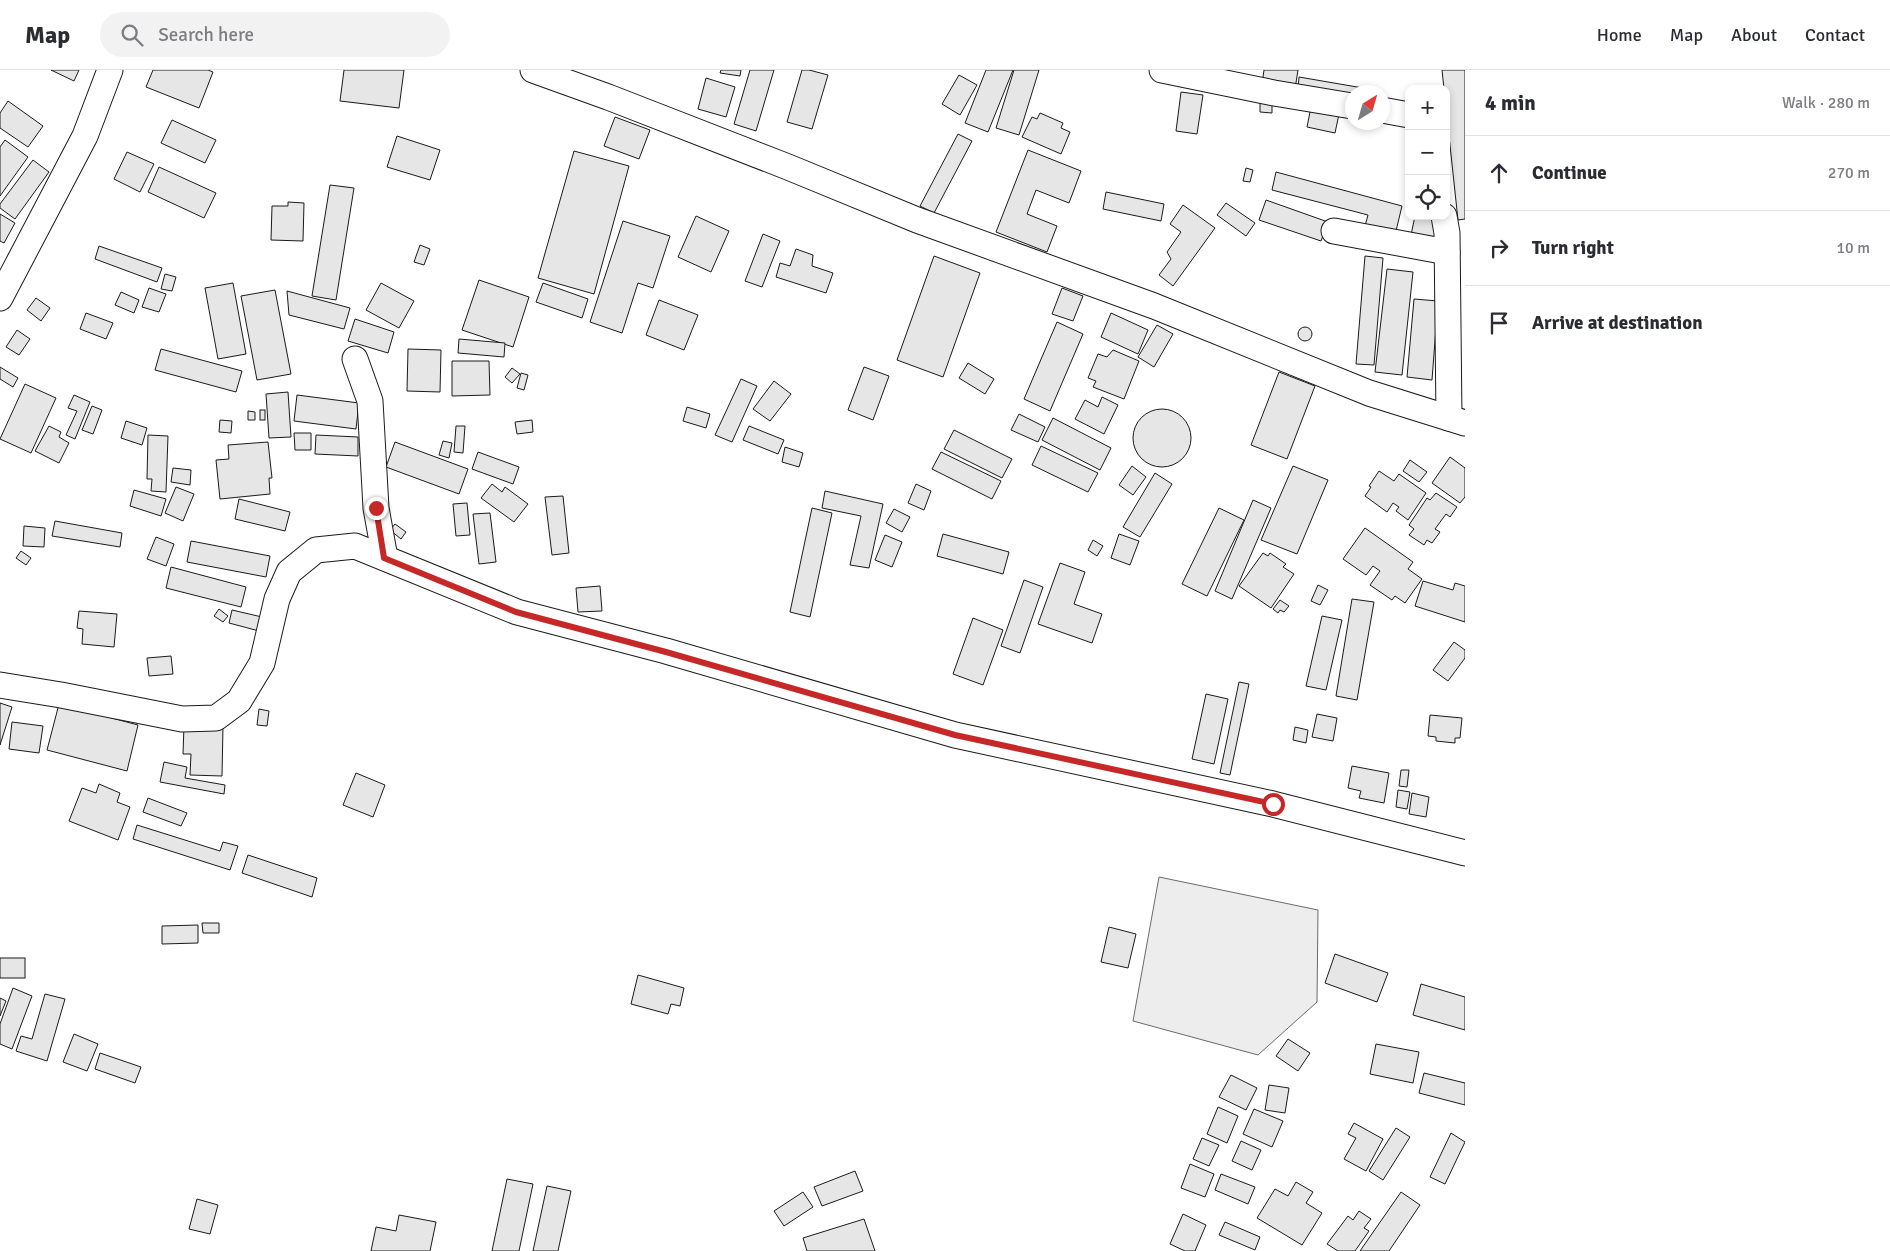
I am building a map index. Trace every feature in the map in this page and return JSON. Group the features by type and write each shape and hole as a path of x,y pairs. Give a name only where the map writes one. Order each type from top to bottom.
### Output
{"street":[{"path":"0,298 84,136 110,70"},
{"path":"533,70 608,96 917,220 1154,306 1369,392 1457,421 1445,220"},
{"path":"1162,70 1274,93 1345,105"},
{"path":"1390,111 1405,114"},
{"path":"1334,230 1447,252"},
{"path":"355,359 370,401 376,508 384,558"},
{"path":"0,686 61,695 182,719 216,718 239,701 262,663 276,599 289,572 316,550 355,546 516,612 666,652 955,735 1273,804 1465,853"}],"shaded area":[{"path":"1159,877 1318,910 1317,1002 1258,1055 1133,1021"}],"building":[{"path":"51,70 79,70 74,81"},
{"path":"153,70 208,70 213,72 199,108 146,87"},
{"path":"344,70 404,70 399,108 340,101"},
{"path":"721,70 741,70 740,76 720,73"},
{"path":"750,70 774,70 756,131 734,124"},
{"path":"802,70 828,75 812,129 787,122"},
{"path":"986,70 1013,70 988,132 965,123"},
{"path":"1014,70 1039,70 1019,135 996,128"},
{"path":"1264,70 1298,70 1295,89 1262,84"},
{"path":"1442,70 1465,70 1465,219 1458,220 1450,145 1450,85 1444,85"},
{"path":"959,75 977,85 960,115 942,104"},
{"path":"1299,77 1346,85 1345,97 1298,89"},
{"path":"706,78 735,87 726,117 698,109"},
{"path":"1181,92 1203,95 1197,134 1176,131"},
{"path":"8,101 43,126 28,147 0,128 0,113"},
{"path":"1260,102 1272,102 1272,113 1260,112"},
{"path":"1311,107 1339,114 1335,133 1307,127"},
{"path":"1040,113 1063,123 1061,128 1070,132 1061,154 1022,137 1032,117 1037,119"},
{"path":"615,117 650,130 639,159 604,146"},
{"path":"172,120 216,140 205,163 161,143"},
{"path":"958,134 972,141 934,213 920,206"},
{"path":"397,136 440,150 430,180 387,167"},
{"path":"5,140 28,157 0,196 0,147"},
{"path":"1028,150 1081,171 1069,203 1036,190 1027,214 1057,226 1047,252 996,232"},
{"path":"574,151 629,166 594,294 538,278"},
{"path":"127,152 154,164 140,192 114,179"},
{"path":"33,160 49,172 15,219 0,208 0,204"},
{"path":"159,167 216,193 204,218 148,192"},
{"path":"1246,168 1253,170 1250,182 1243,181"},
{"path":"1276,172 1402,206 1395,235 1365,226 1368,215 1272,190"},
{"path":"330,185 354,188 336,300 312,296"},
{"path":"1106,192 1164,204 1161,221 1103,209"},
{"path":"1266,200 1328,222 1321,241 1259,220"},
{"path":"288,202 304,203 303,241 271,240 272,206 288,206"},
{"path":"1226,203 1255,223 1246,236 1217,215"},
{"path":"1183,205 1215,228 1173,286 1159,275 1171,259 1167,252 1181,232 1170,224"},
{"path":"0,214 15,223 4,243 0,241"},
{"path":"696,216 729,231 711,272 678,257"},
{"path":"1414,220 1438,220 1434,240 1411,235"},
{"path":"623,221 670,236 653,288 638,283 622,333 590,322"},
{"path":"763,234 780,241 762,287 745,281"},
{"path":"420,245 430,249 424,265 414,262"},
{"path":"99,246 162,268 157,282 95,259"},
{"path":"796,249 813,255 812,266 833,273 826,293 776,277 780,263 790,266"},
{"path":"934,256 980,273 943,377 897,360"},
{"path":"1365,256 1383,258 1374,365 1356,364"},
{"path":"1387,269 1413,272 1402,375 1375,372"},
{"path":"165,274 176,277 172,291 161,289"},
{"path":"479,280 529,297 513,347 462,330"},
{"path":"233,283 246,354 218,359 205,288"},
{"path":"381,283 414,301 399,328 366,310"},
{"path":"543,283 588,299 582,318 536,302"},
{"path":"149,288 166,294 159,312 142,307"},
{"path":"1062,288 1083,296 1073,321 1052,314"},
{"path":"275,290 291,374 257,380 241,296"},
{"path":"287,291 350,308 344,329 289,315"},
{"path":"121,292 139,300 134,313 115,305"},
{"path":"36,298 50,308 41,321 27,310"},
{"path":"1414,299 1438,301 1432,380 1407,377"},
{"path":"659,300 698,315 684,350 646,335"},
{"path":"86,313 113,323 106,339 80,329"},
{"path":"1111,313 1148,330 1138,354 1101,337"},
{"path":"355,319 394,332 388,353 348,341"},
{"path":"1057,322 1083,334 1050,411 1024,399"},
{"path":"1157,325 1173,334 1154,367 1138,357"},
{"path":"1302,327 1308,327 1312,334 1308,341 1302,341 1298,337 1298,331"},
{"path":"17,330 30,339 19,355 6,347"},
{"path":"459,339 505,343 504,357 458,353"},
{"path":"161,349 242,371 236,392 155,370"},
{"path":"408,349 441,350 440,392 407,391"},
{"path":"1113,350 1139,361 1124,399 1093,387 1096,381 1088,378 1098,354 1107,357"},
{"path":"452,361 489,361 490,395 452,396"},
{"path":"968,363 994,379 985,394 959,378"},
{"path":"0,367 18,378 13,387 0,379"},
{"path":"864,367 889,376 873,420 848,410"},
{"path":"512,368 520,374 512,383 505,377"},
{"path":"1279,372 1315,386 1287,459 1251,445"},
{"path":"521,373 528,375 524,390 517,388"},
{"path":"741,379 757,386 732,442 715,435"},
{"path":"774,381 791,394 770,421 753,409"},
{"path":"25,384 56,398 31,453 0,439"},
{"path":"288,392 291,437 269,438 266,394"},
{"path":"74,395 90,402 75,439 66,435 77,411 68,408"},
{"path":"297,395 359,403 356,429 294,421"},
{"path":"1102,397 1118,405 1104,434 1075,419 1085,400 1098,407"},
{"path":"92,406 102,410 93,434 82,430"},
{"path":"687,407 710,414 706,428 683,421"},
{"path":"1162,409 1173,411 1186,422 1191,438 1189,449 1178,462 1162,467 1151,465 1138,454 1133,438 1135,427 1146,414"},
{"path":"260,410 265,410 265,420 260,420"},
{"path":"248,411 255,412 255,420 248,420"},
{"path":"1019,414 1045,427 1038,442 1011,430"},
{"path":"1053,418 1111,448 1100,470 1042,440"},
{"path":"220,420 232,421 231,433 219,432"},
{"path":"532,420 533,432 517,434 515,422"},
{"path":"126,421 147,428 142,445 121,438"},
{"path":"49,426 61,432 59,437 69,443 59,463 35,451"},
{"path":"456,426 465,426 463,453 454,452"},
{"path":"749,426 784,440 778,454 743,440"},
{"path":"954,430 1012,459 1002,478 944,449"},
{"path":"294,433 311,433 311,450 295,450"},
{"path":"148,435 168,436 166,492 151,491 152,479 147,479"},
{"path":"316,435 358,437 358,456 315,454"},
{"path":"443,441 452,443 449,458 439,455"},
{"path":"268,442 272,478 269,478 270,494 220,499 216,460 229,459 228,445"},
{"path":"395,442 468,469 459,494 386,467"},
{"path":"1041,446 1098,473 1088,492 1032,465"},
{"path":"785,447 803,453 799,467 782,462"},
{"path":"478,452 519,467 513,484 472,469"},
{"path":"941,452 1001,481 992,499 932,469"},
{"path":"1450,457 1465,468 1465,497 1460,503 1432,483"},
{"path":"1410,460 1427,472 1419,482 1403,471"},
{"path":"1132,466 1146,477 1133,495 1119,485"},
{"path":"1293,466 1328,480 1297,554 1261,540"},
{"path":"173,468 191,470 190,485 171,482"},
{"path":"1379,471 1394,481 1399,474 1426,493 1408,520 1396,511 1399,507 1393,503 1387,512 1365,496"},
{"path":"1155,473 1172,484 1140,537 1123,527"},
{"path":"492,484 502,492 505,487 528,504 514,522 481,498"},
{"path":"916,484 931,491 924,510 908,503"},
{"path":"176,487 194,494 183,521 165,513"},
{"path":"134,490 166,499 161,516 130,506"},
{"path":"825,491 883,504 869,568 850,565 861,516 822,508"},
{"path":"1436,493 1457,507 1450,517 1446,514 1435,529 1440,532 1432,543 1427,540 1424,545 1409,535 1414,529 1409,525 1427,498 1430,500"},
{"path":"563,496 569,553 552,555 545,497"},
{"path":"239,499 290,512 285,531 235,519"},
{"path":"1253,500 1271,508 1232,599 1215,591"},
{"path":"467,503 470,535 456,536 453,504"},
{"path":"812,508 832,513 810,617 790,612"},
{"path":"1219,508 1244,520 1207,596 1182,584"},
{"path":"894,509 910,517 902,532 886,523"},
{"path":"490,513 496,562 479,564 473,514"},
{"path":"55,521 122,533 120,547 52,536"},
{"path":"395,524 406,532 401,539 390,530"},
{"path":"24,526 45,528 44,547 23,546"},
{"path":"1365,528 1413,562 1408,569 1422,579 1405,603 1395,596 1392,600 1370,585 1380,571 1373,566 1366,575 1343,559"},
{"path":"943,534 1009,552 1003,574 937,556"},
{"path":"1119,534 1139,541 1130,565 1111,558"},
{"path":"885,535 902,542 892,567 875,560"},
{"path":"156,537 174,544 166,566 147,559"},
{"path":"1093,540 1103,546 1097,556 1088,550"},
{"path":"191,541 270,556 266,577 187,562"},
{"path":"21,551 31,558 26,565 16,558"},
{"path":"1263,553 1268,556 1270,553 1286,564 1283,567 1294,574 1271,608 1239,586"},
{"path":"1060,563 1085,572 1074,604 1102,614 1092,643 1038,624"},
{"path":"171,567 246,587 241,607 166,588"},
{"path":"1024,580 1043,587 1020,653 1001,646"},
{"path":"1423,581 1453,590 1455,583 1465,586 1465,622 1415,606"},
{"path":"1318,585 1328,590 1320,605 1311,601"},
{"path":"600,586 602,611 578,612 576,588"},
{"path":"1352,599 1374,602 1357,700 1336,696"},
{"path":"1280,600 1289,606 1284,612 1280,610 1278,613 1273,609"},
{"path":"219,609 228,616 223,622 214,616"},
{"path":"232,610 262,617 259,631 229,623"},
{"path":"79,611 117,614 114,647 82,644 83,629 77,628"},
{"path":"1322,616 1342,620 1326,690 1306,686"},
{"path":"973,618 1003,630 983,685 953,674"},
{"path":"1454,642 1465,650 1465,658 1448,681 1433,670"},
{"path":"171,656 173,674 149,676 147,658"},
{"path":"1239,682 1249,684 1230,775 1220,773"},
{"path":"1206,694 1228,699 1214,764 1192,759"},
{"path":"0,703 12,707 0,745"},
{"path":"59,704 138,725 127,771 47,750"},
{"path":"259,709 269,711 267,726 257,725"},
{"path":"1317,714 1337,718 1333,741 1312,737"},
{"path":"1430,715 1462,718 1460,738 1455,738 1455,743 1436,741 1436,737 1428,736"},
{"path":"12,722 43,726 39,753 9,749"},
{"path":"184,725 223,726 222,776 190,775 191,754 183,754"},
{"path":"1295,727 1308,730 1306,743 1293,740"},
{"path":"164,762 187,767 185,778 225,785 224,794 160,782"},
{"path":"1352,766 1389,773 1384,803 1359,798 1361,791 1348,788"},
{"path":"1401,770 1409,770 1407,787 1399,786"},
{"path":"356,773 385,785 373,817 343,805"},
{"path":"99,784 120,793 117,802 130,807 118,840 69,821 82,788 96,793"},
{"path":"1398,790 1410,792 1407,809 1396,807"},
{"path":"1412,793 1429,797 1426,817 1409,814"},
{"path":"148,798 187,813 181,826 143,812"},
{"path":"137,825 220,851 223,842 238,846 230,870 133,839"},
{"path":"248,855 317,878 312,897 242,873"},
{"path":"202,923 219,923 219,933 203,933"},
{"path":"198,925 198,943 162,944 162,926"},
{"path":"1109,927 1136,934 1128,968 1101,962"},
{"path":"1335,954 1388,973 1377,1002 1325,983"},
{"path":"0,958 25,958 25,978 0,978"},
{"path":"638,975 684,988 680,1006 671,1004 668,1014 631,1004"},
{"path":"1421,984 1465,997 1465,1030 1413,1015"},
{"path":"13,988 32,996 12,1049 0,1044 0,1024"},
{"path":"45,994 65,999 47,1061 16,1051 21,1036 32,1039"},
{"path":"0,998 6,1001 0,1016"},
{"path":"74,1034 98,1044 87,1071 63,1062"},
{"path":"1288,1039 1310,1053 1298,1071 1276,1056"},
{"path":"1376,1044 1419,1052 1413,1083 1370,1074"},
{"path":"100,1053 141,1067 135,1083 95,1069"},
{"path":"1424,1073 1465,1083 1465,1105 1419,1093"},
{"path":"1231,1075 1257,1088 1246,1110 1219,1097"},
{"path":"1269,1085 1289,1088 1285,1113 1265,1110"},
{"path":"1218,1107 1238,1116 1227,1143 1207,1134"},
{"path":"1254,1109 1283,1121 1272,1147 1243,1134"},
{"path":"1354,1123 1383,1139 1366,1171 1344,1159 1356,1138 1348,1134"},
{"path":"1396,1128 1410,1137 1383,1180 1369,1171"},
{"path":"1451,1133 1465,1142 1445,1184 1430,1177"},
{"path":"1202,1138 1219,1145 1209,1166 1193,1159"},
{"path":"1241,1141 1261,1150 1252,1170 1232,1161"},
{"path":"1190,1164 1214,1174 1205,1197 1181,1188"},
{"path":"855,1171 863,1191 822,1206 814,1187"},
{"path":"1221,1174 1255,1187 1248,1204 1215,1190"},
{"path":"507,1179 533,1184 519,1251 492,1251"},
{"path":"1296,1182 1313,1192 1306,1203 1322,1213 1302,1245 1257,1218 1275,1189 1288,1196"},
{"path":"547,1186 571,1191 558,1251 533,1251"},
{"path":"803,1192 813,1207 784,1226 774,1211"},
{"path":"1401,1192 1420,1205 1389,1251 1360,1251"},
{"path":"197,1199 218,1205 210,1234 189,1229"},
{"path":"1359,1211 1371,1219 1364,1228 1369,1231 1355,1251 1338,1251 1327,1244 1348,1216 1353,1220"},
{"path":"1183,1214 1206,1225 1195,1251 1185,1251 1170,1244"},
{"path":"399,1215 436,1222 430,1251 371,1251 376,1227 396,1231"},
{"path":"864,1219 875,1251 807,1251 803,1238"},
{"path":"1225,1222 1260,1237 1255,1250 1219,1235"}],"route":[{"path":"376,508 384,558 516,612 666,652 955,735 1273,804"}]}
